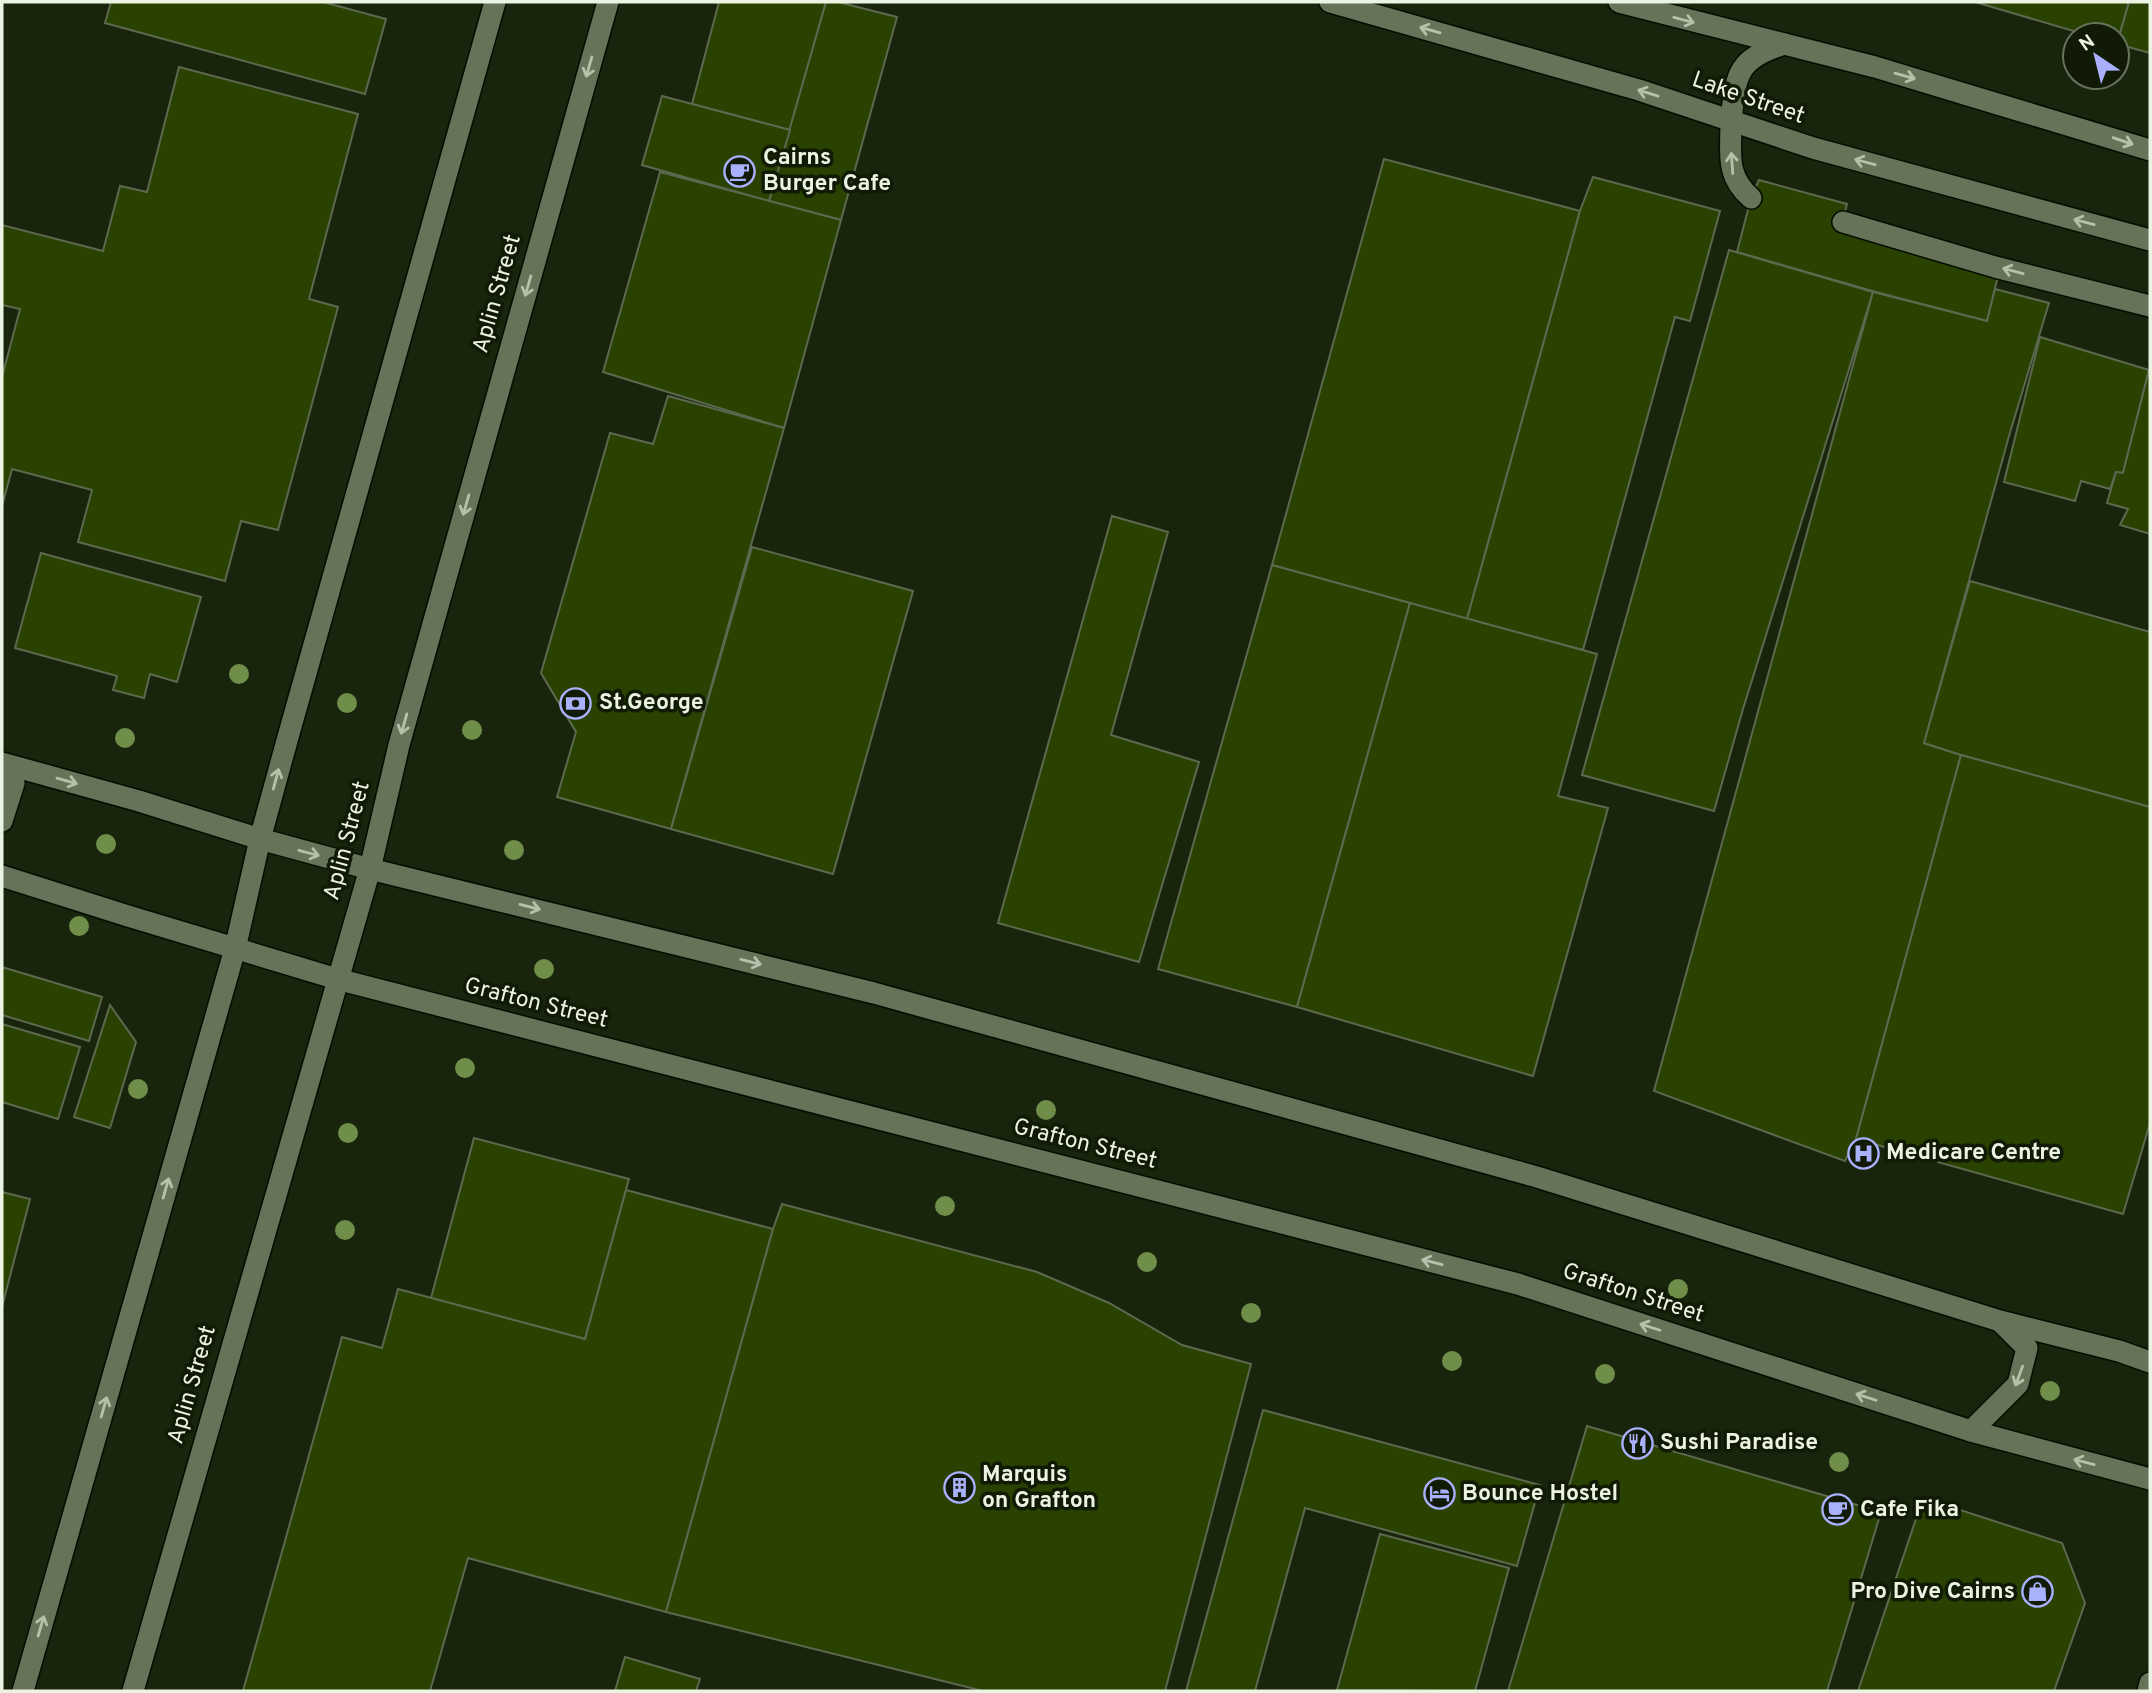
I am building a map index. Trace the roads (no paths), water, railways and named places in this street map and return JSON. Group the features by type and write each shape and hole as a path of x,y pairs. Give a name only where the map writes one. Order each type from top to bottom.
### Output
{"street":[{"path":"23,1691 235,949 260,839 495,2"},
{"name":"Aplin Street","path":"133,1691 370,869 399,745 608,2"},
{"name":"Lake Street","path":"1330,2 1639,90 1813,148 2150,240"},
{"path":"1619,2 1888,71 2150,150"},
{"path":"1751,198 1741,189 1733,174 1731,121 1734,87 1742,68 1756,56 1784,44"},
{"path":"1843,222 1995,267 2150,306"},
{"path":"2,763 370,869 874,993 1537,1177 2000,1321 2119,1351 2150,1362"},
{"path":"2,771 14,783 2,821"},
{"name":"Grafton Street","path":"2,876 337,979 1518,1284 1971,1431 2150,1479"},
{"path":"1971,1431 2018,1384 2027,1348 2000,1321"},
{"path":"2148,1691 2150,1683"}],"place":[{"name":"Cairns Burger Cafe","path":"740,171"},
{"name":"St.George","path":"576,703"},
{"name":"Medicare Centre","path":"1863,1153"},
{"name":"Sushi Paradise","path":"1637,1443"},
{"name":"Marquis on Grafton","path":"959,1488"},
{"name":"Bounce Hostel","path":"1439,1494"},
{"name":"Cafe Fika","path":"1837,1510"},
{"name":"Pro Dive Cairns","path":"2038,1592"}]}
